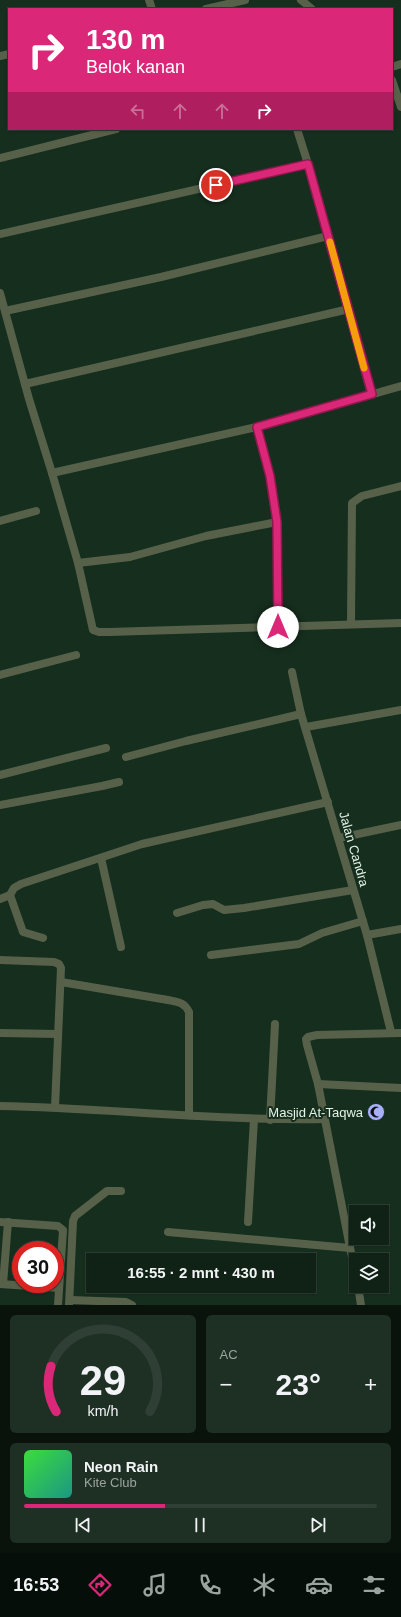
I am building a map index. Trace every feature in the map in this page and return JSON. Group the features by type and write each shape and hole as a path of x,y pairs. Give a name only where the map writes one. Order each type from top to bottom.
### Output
{"street":[{"path":"210,8 245,0"},
{"path":"301,0 311,8"},
{"path":"393,83 401,107"},
{"path":"0,158 112,130"},
{"path":"297,130 372,394"},
{"path":"0,234 308,164"},
{"path":"5,311 161,277 328,236"},
{"path":"0,293 29,399 78,563 93,630 99,632 401,622"},
{"path":"26,384 349,309"},
{"path":"52,473 257,427 401,386"},
{"path":"257,427 270,476 277,522 278,627"},
{"path":"351,624 352,503 362,496 401,486"},
{"path":"0,521 36,510"},
{"path":"78,563 130,557 206,536 277,522"},
{"path":"0,674 76,655"},
{"name":"Jalan Candra","path":"292,672 301,714 339,838 352,890 367,935 391,1032"},
{"path":"306,727 401,710"},
{"path":"126,757 186,741 301,714"},
{"path":"0,775 106,748"},
{"path":"0,805 119,782"},
{"path":"0,899 10,895 14,888 21,884 142,844 328,802"},
{"path":"339,838 401,825"},
{"path":"102,858 121,947"},
{"path":"177,913 203,905 213,904 224,910 244,908 352,890"},
{"path":"10,895 22,932 43,938"},
{"path":"211,956 299,944 329,931 362,921"},
{"path":"367,935 401,929"},
{"path":"0,960 57,963 61,968 55,1107"},
{"path":"61,982 168,1000 182,1003 186,1007 189,1012 189,1115"},
{"path":"270,1120 275,1024"},
{"path":"351,1253 318,1084 306,1041 308,1037 401,1032"},
{"path":"0,1033 58,1034"},
{"path":"318,1084 401,1088"},
{"path":"0,1106 55,1107 270,1120 325,1119"},
{"path":"248,1222 254,1118"},
{"path":"121,1191 108,1191 76,1216 73,1221 70,1303 126,1302 132,1305"},
{"path":"12,1285 1,1284 4,1222 58,1226 63,1230 62,1241"},
{"path":"168,1232 350,1248"},
{"path":"58,1305 59,1293"},
{"path":"359,1293 361,1305"}],"slow traffic":[{"path":"330,242 364,368"}],"place":[{"name":"Masjid At-Taqwa","path":"376,1112"}],"route":[{"path":"216,185 308,164 372,394 257,427 270,476 277,522 278,627"}]}
